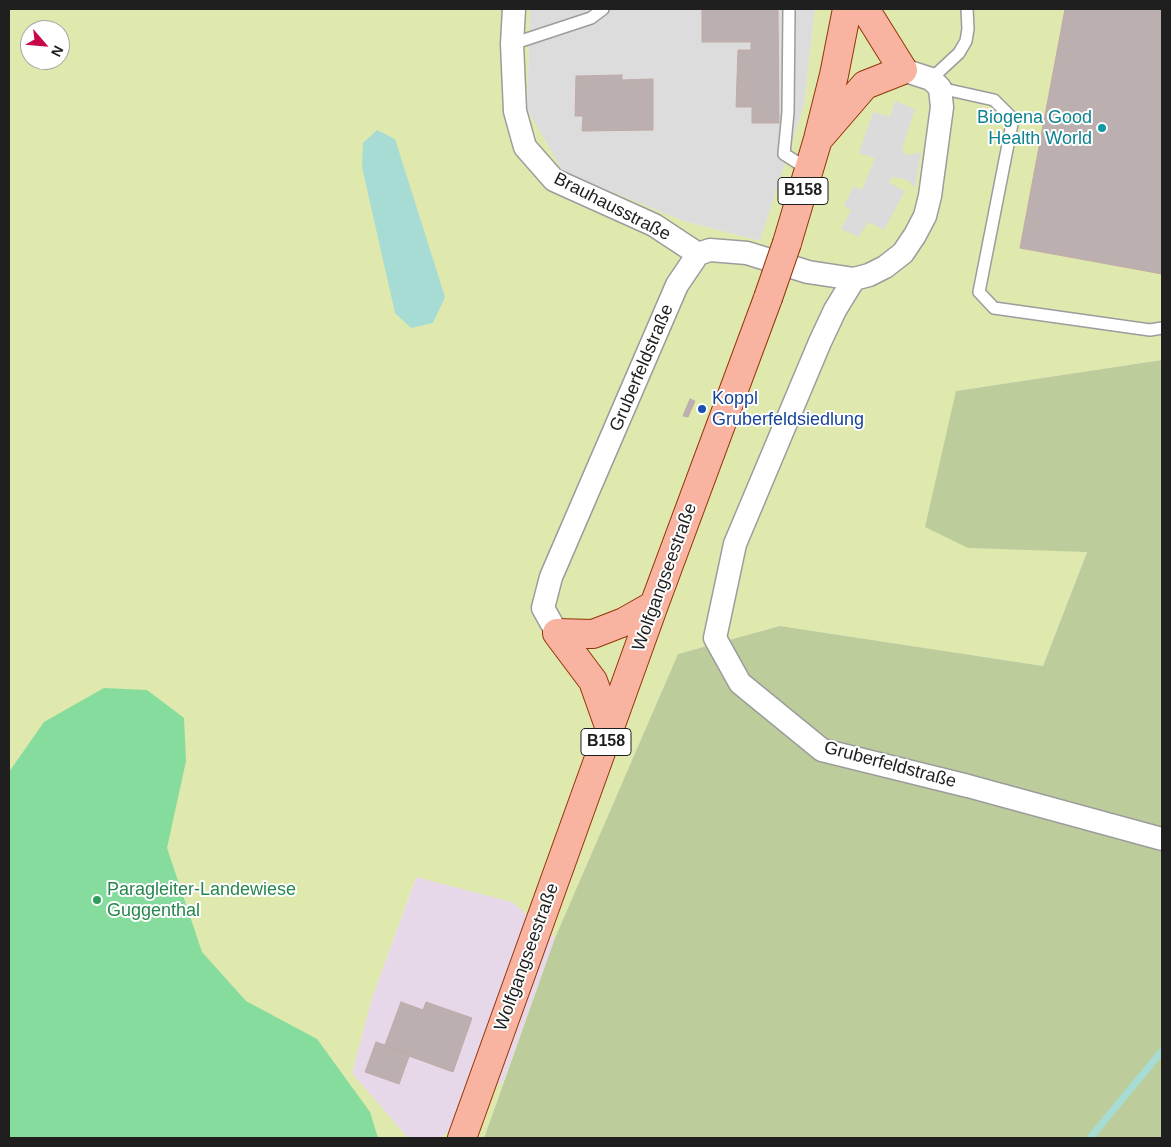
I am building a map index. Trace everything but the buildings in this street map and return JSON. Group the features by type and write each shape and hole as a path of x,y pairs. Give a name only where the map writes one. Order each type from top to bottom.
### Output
{"main road":[{"name":"Wolfgangseestraße","path":"462,1138 787,243 818,139 834,75 847,9"},
{"path":"818,139 865,85 903,70 865,9"},
{"path":"557,633 593,634 624,622 654,605"},
{"path":"557,633 593,680 610,729"}],"street":[{"name":"Brauhausstraße","path":"514,9 512,44 515,111 525,147 554,180 654,225 698,254"},
{"path":"698,254 710,250 746,252 808,272 854,279 869,275 903,253 915,236 925,216 930,196 942,107 935,84 903,70"},
{"name":"Gruberfeldstraße","path":"557,633 543,608 552,577 677,285 698,254"},
{"name":"Gruberfeldstraße","path":"854,279 820,342 735,544 716,638 740,683 822,750 968,786 1162,839"}],"lane":[{"path":"512,44 591,18 603,9"},
{"path":"789,9 788,112 784,154 809,170"},
{"path":"967,9 968,29 966,42 935,84 994,100 1013,119 979,292 994,308 1150,330 1162,328"}],"shaded area":[{"path":"530,9 815,9 804,105 761,241 686,222 563,172 527,109"},
{"path":"895,101 915,109 902,149 904,153 909,155 921,152 915,188 909,181 895,177 891,179 889,183 905,191 884,230 868,222 859,237 841,229 851,210 844,206 854,186 862,190 875,158 859,153 873,112 890,117"},
{"path":"417,876 512,902 555,938 504,1080 441,1138 408,1138 352,1073 372,998"}],"green space":[{"path":"9,9 530,9 527,109 563,172 686,222 760,241 804,105 815,9 1162,9 1162,360 956,391 968,548 1087,551 1043,666 780,626 678,654 555,938 512,902 416,877 372,998 352,1073 408,1138 9,1138"},
{"path":"1162,360 1162,1138 484,1138 555,938 678,654 780,626 1043,666 1087,552 968,548 925,527 956,391"},
{"name":"Paragleiter-Landewiese Guggenthal","path":"104,688 147,690 184,718 186,761 167,848 202,952 246,1001 317,1039 370,1112 378,1138 9,1138 9,772 44,722"},
{"path":"504,1080 484,1138 441,1138"}],"water":[{"path":"377,130 395,139 445,297 433,323 411,328 395,313 362,167 363,143"}],"waterway":[{"path":"1090,1138 1162,1051"}],"place":[{"name":"Biogena Good Health World","path":"1102,128"},
{"name":"Koppl Gruberfeldsiedlung","path":"702,409"},
{"name":"Paragleiter-Landewiese Guggenthal","path":"97,900"}]}
